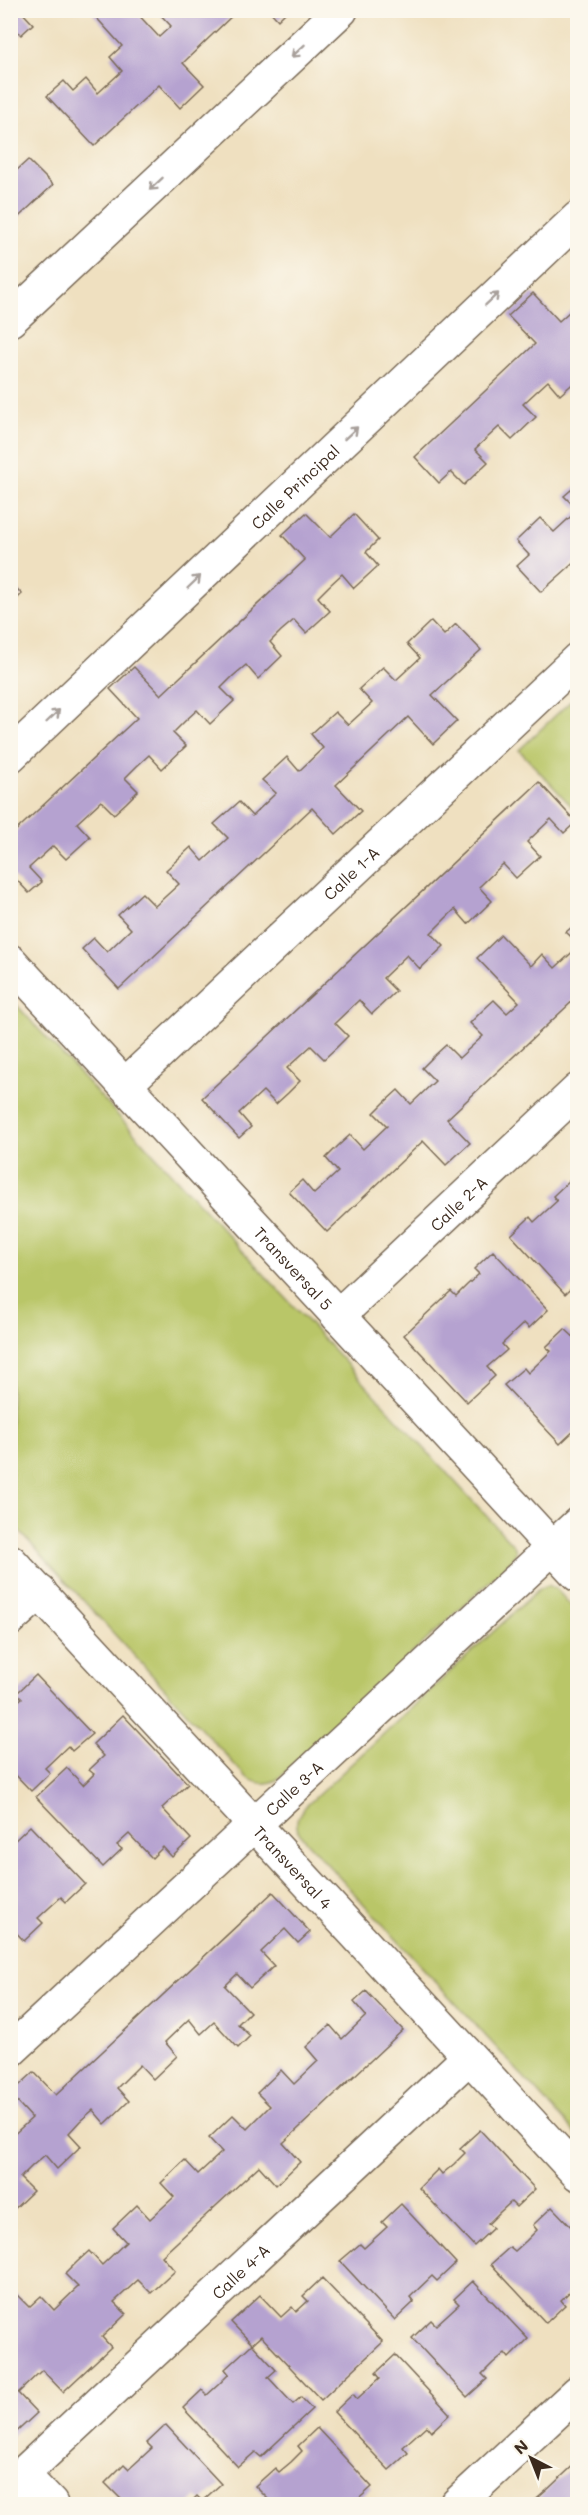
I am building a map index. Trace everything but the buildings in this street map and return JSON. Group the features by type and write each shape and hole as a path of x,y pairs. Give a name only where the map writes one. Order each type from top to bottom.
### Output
{"street":[{"path":"10,321 341,10"},
{"name":"Calle Principal","path":"10,756 578,218"},
{"name":"Calle 1-A","path":"125,1085 578,659"},
{"name":"Transversal 5","path":"10,962 578,1575"},
{"name":"Calle 2-A","path":"338,1316 578,1090"},
{"name":"Calle 3-A","path":"10,2051 578,1524"},
{"name":"Transversal 4","path":"10,1561 578,2174"},
{"path":"10,1619 40,1592"},
{"name":"Calle 4-A","path":"17,2481 469,2057"},
{"path":"457,2505 578,2392"},
{"path":"17,2481 51,2505"}],"green space":[{"path":"578,695 577,812 519,750"},
{"path":"11,999 515,1547 516,1552 510,1562 278,1779 269,1783 253,1781 245,1776 11,1522"},
{"path":"548,1585 556,1589 577,1612 577,2135 303,1838 297,1823 304,1808 539,1589"}]}
